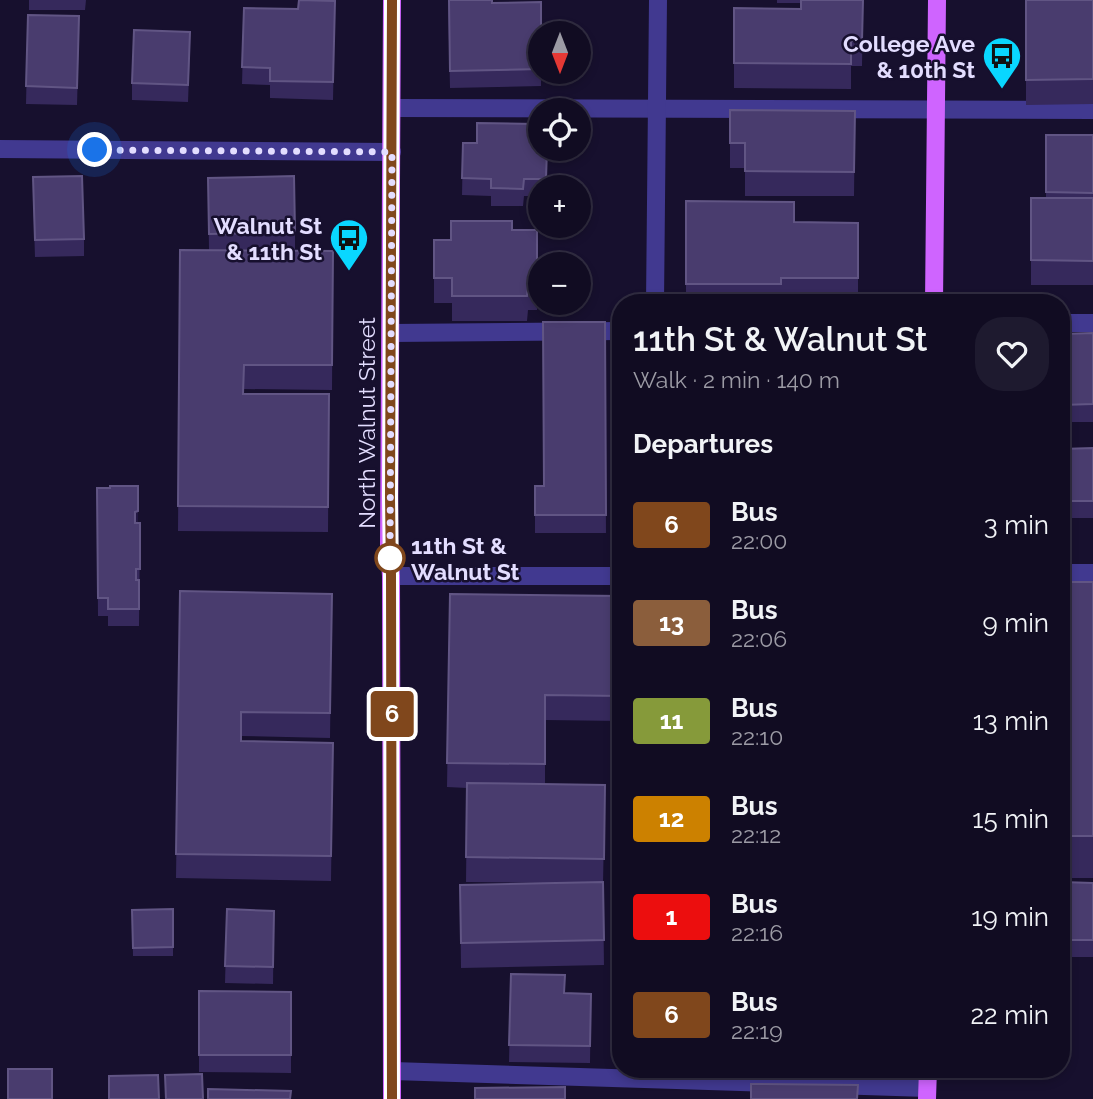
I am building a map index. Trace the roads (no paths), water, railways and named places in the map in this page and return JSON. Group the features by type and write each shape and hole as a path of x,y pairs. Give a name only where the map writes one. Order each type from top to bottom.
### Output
{"main road":[{"name":"North Walnut Street","path":"392,0 392,1099"},
{"path":"934,294 937,0"}],"street":[{"path":"655,294 658,0"},
{"path":"392,108 1093,110"},
{"path":"0,149 392,152"},
{"path":"1070,323 1093,323"},
{"path":"391,333 612,331"},
{"path":"1070,573 1093,573"},
{"path":"391,576 612,576"},
{"path":"393,1071 612,1074"},
{"path":"704,1078 927,1093"}],"place":[{"name":"College Ave & 10th St","path":"1002,90"},
{"name":"Walnut St & 11th St","path":"349,272"},
{"name":"11th St & Walnut St","path":"390,558"}]}
